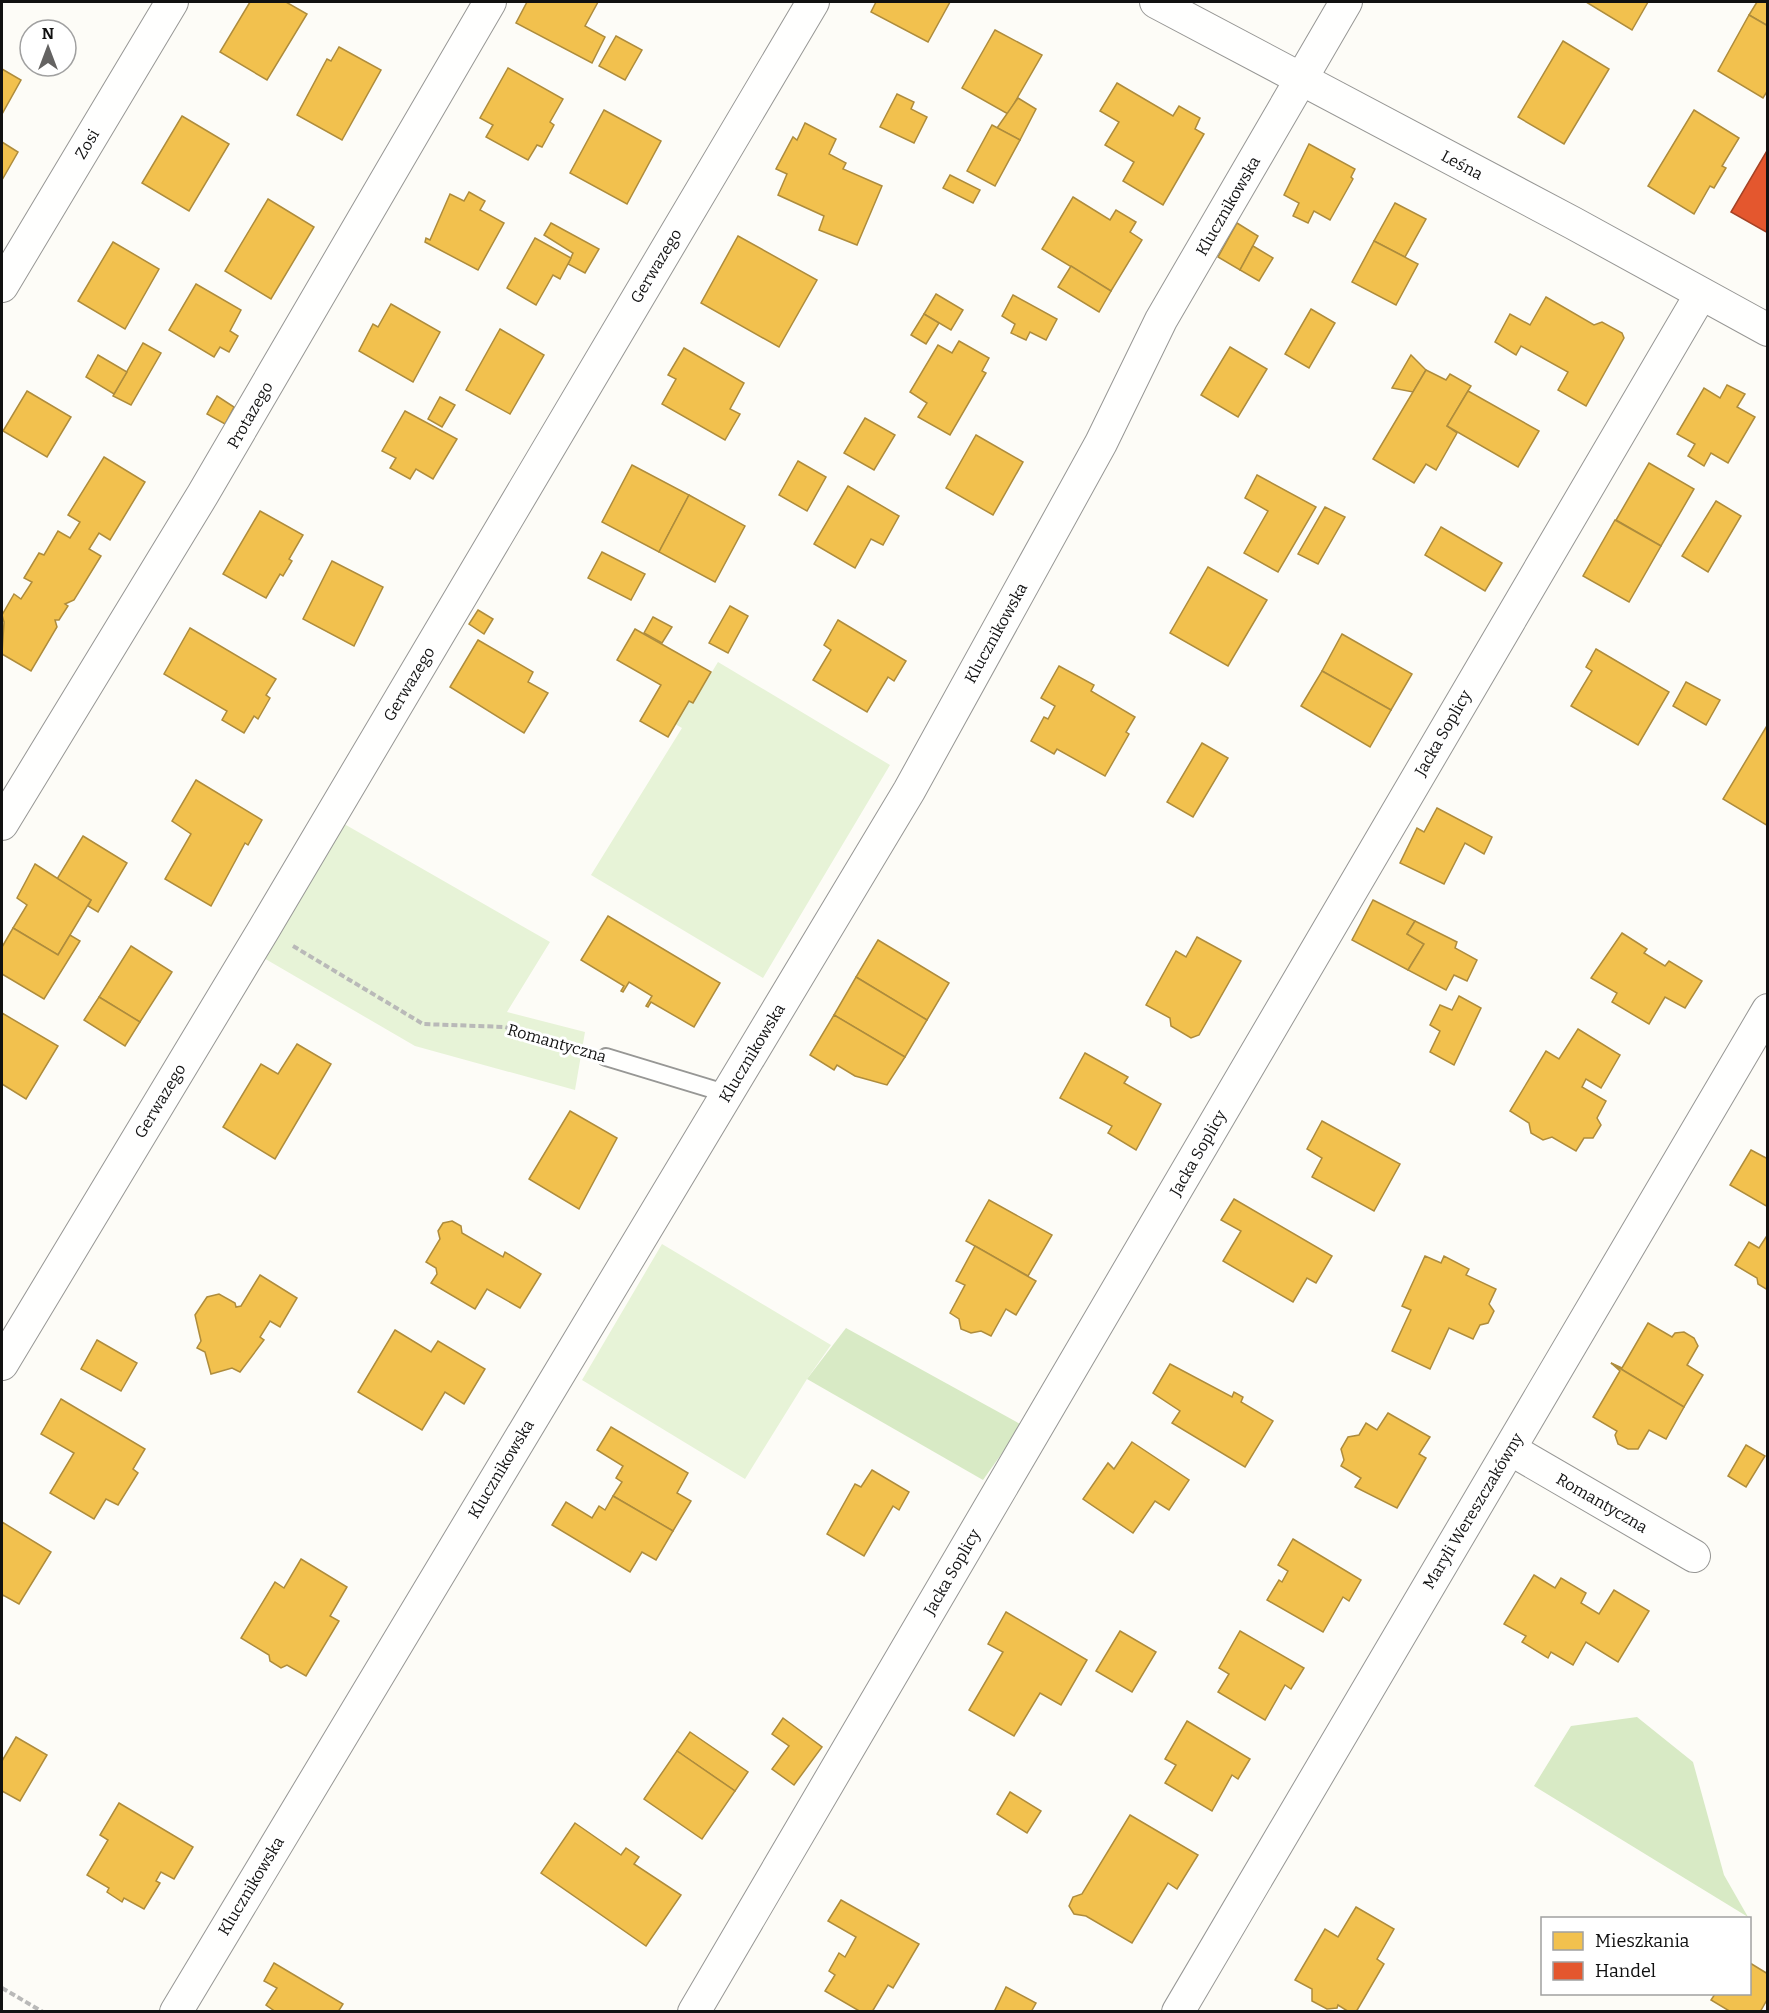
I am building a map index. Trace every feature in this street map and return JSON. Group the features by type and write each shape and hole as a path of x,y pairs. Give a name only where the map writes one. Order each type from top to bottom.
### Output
{"street":[{"name":"Zosi","path":"2,286 172,2"},
{"name":"Protazego","path":"2,824 203,494 490,2"},
{"name":"Gerwazego","path":"2,1364 264,928 813,2"},
{"name":"Leśna","path":"1156,2 1767,330"},
{"name":"Klucznikowska","path":"176,2012 909,791 1101,443 1161,320 1346,2"},
{"name":"Jacka Soplicy","path":"694,2012 1701,294"},
{"name":"Maryli Wereszczakówny","path":"1178,2012 1767,1010"},
{"name":"Romantyczna","path":"1510,1449 1694,1556"}],"lane":[{"name":"Romantyczna","path":"606,1057 728,1094"}],"path":[{"name":"Romantyczna","path":"264,928 423,1024 505,1027 606,1057"},
{"path":"2,1988 43,2012"}],"green space":[{"path":"718,662 890,765 763,978 591,875 682,728 675,724 689,701 693,703"},
{"path":"339,821 550,942 507,1012 585,1032 575,1090 415,1046 262,957"},
{"path":"662,1244 831,1345 807,1379 745,1479 582,1380"},
{"path":"846,1328 1022,1425 983,1480 807,1379"},
{"path":"1637,1717 1693,1762 1724,1875 1748,1917 1534,1786 1571,1726"}],"building: Mieszkania":[{"path":"250,2 286,2 307,14 267,80 220,52"},
{"path":"527,2 598,2 585,26 605,37 592,63 516,23"},
{"path":"876,2 950,2 928,42 871,12"},
{"path":"1586,2 1648,2 1632,30"},
{"path":"1757,2 1768,2 1768,26 1749,15"},
{"path":"1749,15 1768,26 1768,90 1763,98 1718,71"},
{"path":"995,30 1042,55 1008,114 962,88"},
{"path":"616,36 642,50 625,80 599,66"},
{"path":"1563,41 1609,69 1564,144 1518,117"},
{"path":"339,47 381,70 342,140 297,115 327,59 331,61"},
{"path":"508,68 563,99 550,122 554,125 542,147 537,145 528,160 486,137 493,125 480,118"},
{"path":"2,69 21,80 2,114"},
{"path":"1117,83 1173,116 1179,106 1200,118 1195,129 1204,134 1163,205 1123,181 1134,162 1105,145 1119,122 1100,111"},
{"path":"897,94 914,102 911,109 927,117 914,143 880,127"},
{"path":"1018,98 1036,109 1020,140 997,128"},
{"path":"604,110 661,141 627,204 570,173"},
{"path":"1694,110 1739,138 1722,166 1726,168 1714,188 1710,186 1694,214 1648,186"},
{"path":"182,116 229,144 189,211 142,183"},
{"path":"805,123 836,139 829,154 846,163 843,169 882,186 857,245 819,230 824,216 778,195 787,174 776,169 793,137 797,140"},
{"path":"992,125 1020,140 995,186 967,171"},
{"path":"2,142 18,152 2,180"},
{"path":"1309,144 1355,169 1351,177 1353,179 1330,220 1314,211 1308,223 1293,216 1299,203 1284,195"},
{"path":"950,175 980,190 973,203 943,188"},
{"path":"469,192 485,201 480,210 504,223 478,270 425,242 426,238 430,240 450,194 464,201"},
{"path":"1073,197 1110,220 1116,210 1136,222 1130,232 1142,240 1111,291 1042,249"},
{"path":"268,199 314,227 271,299 225,271"},
{"path":"1395,203 1426,219 1405,257 1374,241"},
{"path":"551,223 599,249 585,273 568,264 573,253 544,235"},
{"path":"1237,223 1258,236 1240,270 1218,257"},
{"path":"738,236 817,280 779,347 701,303"},
{"path":"535,238 571,258 560,279 553,275 536,305 507,288"},
{"path":"1374,241 1418,264 1396,305 1352,282"},
{"path":"113,242 159,269 125,329 78,301"},
{"path":"1253,246 1273,258 1259,281 1240,270"},
{"path":"1071,266 1111,291 1099,312 1058,287"},
{"path":"196,284 241,310 230,331 238,336 229,352 220,347 214,357 169,330"},
{"path":"936,294 963,310 951,330 924,314"},
{"path":"1013,295 1057,319 1046,340 1030,332 1026,340 1011,333 1015,324 1002,316"},
{"path":"1546,297 1594,325 1602,322 1622,333 1624,338 1586,406 1558,390 1568,372 1521,346 1516,355 1495,342 1510,314 1530,325"},
{"path":"391,304 440,332 413,382 359,351 373,324 378,327"},
{"path":"1311,309 1335,323 1309,368 1285,354"},
{"path":"924,314 939,323 926,344 911,335"},
{"path":"500,329 544,355 510,414 466,390"},
{"path":"959,341 989,358 982,371 986,373 950,435 918,417 927,403 910,392 938,345 952,353"},
{"path":"143,343 161,353 131,405 113,396"},
{"path":"1230,347 1267,369 1238,417 1201,395"},
{"path":"684,348 744,383 730,409 740,414 725,440 662,404 676,379 668,375"},
{"path":"98,355 127,372 114,394 86,377"},
{"path":"1411,355 1426,370 1413,392 1392,388"},
{"path":"1426,370 1446,380 1450,374 1471,386 1447,426 1457,433 1436,470 1426,464 1414,483 1373,459"},
{"path":"1727,385 1745,394 1737,407 1755,417 1728,463 1711,453 1704,466 1688,456 1695,444 1677,434 1704,388 1720,398"},
{"path":"27,391 71,417 47,457 3,431"},
{"path":"1468,391 1539,431 1518,467 1447,426"},
{"path":"217,396 234,407 225,424 207,414"},
{"path":"440,397 455,405 442,427 428,419"},
{"path":"405,411 457,439 433,479 416,469 410,479 390,468 396,458 382,451"},
{"path":"865,418 895,435 874,470 844,453"},
{"path":"976,435 1023,462 993,515 946,488"},
{"path":"104,457 145,482 110,540 99,533 89,549 101,556 74,600 65,604 68,606 59,620 55,620 57,627 31,671 2,654 4,622 2,615 14,594 21,599 32,582 24,578 39,553 44,555 58,531 70,538 80,522 68,515"},
{"path":"798,461 826,477 807,511 779,495"},
{"path":"1649,463 1694,489 1661,546 1616,520"},
{"path":"632,465 689,495 659,552 602,522"},
{"path":"1257,475 1316,507 1278,572 1244,553 1268,511 1245,498"},
{"path":"848,486 899,516 883,545 871,539 855,568 814,544"},
{"path":"689,495 745,526 715,582 659,552"},
{"path":"1716,501 1741,516 1708,572 1682,556"},
{"path":"1325,507 1345,517 1318,564 1298,554"},
{"path":"260,511 303,535 289,559 292,561 283,576 280,574 266,598 223,574"},
{"path":"1615,520 1661,546 1629,602 1583,576"},
{"path":"1441,527 1502,563 1485,591 1425,555"},
{"path":"602,552 645,574 631,600 588,578"},
{"path":"332,561 383,587 354,646 303,619"},
{"path":"1208,567 1267,600 1228,666 1170,633"},
{"path":"730,606 748,616 728,653 709,643"},
{"path":"478,610 493,619 484,634 469,624"},
{"path":"653,617 672,627 662,643 644,633"},
{"path":"838,620 906,661 894,681 888,677 867,712 813,680 831,650 824,645"},
{"path":"190,628 276,679 266,695 270,698 258,719 254,716 244,733 222,720 227,711 164,674"},
{"path":"635,629 711,672 693,703 689,701 668,737 640,721 661,685 617,660"},
{"path":"1342,634 1412,674 1391,710 1322,671"},
{"path":"478,640 533,672 528,682 548,693 524,733 450,687"},
{"path":"1596,649 1669,692 1638,745 1571,706 1592,671 1586,667"},
{"path":"1059,666 1094,685 1091,691 1135,717 1126,732 1129,734 1105,776 1057,749 1054,754 1031,741 1044,717 1048,719 1055,706 1041,698"},
{"path":"1322,671 1391,710 1370,747 1301,706"},
{"path":"1686,682 1720,700 1706,725 1673,706"},
{"path":"1768,724 1768,826 1723,799"},
{"path":"1202,743 1228,758 1193,817 1167,802"},
{"path":"196,780 262,820 248,845 245,843 211,906 165,879 191,834 172,821"},
{"path":"1437,808 1492,837 1484,854 1465,843 1444,884 1400,863 1417,828 1424,832"},
{"path":"83,836 127,863 98,912 88,906 91,900 57,879"},
{"path":"35,864 91,900 58,955 13,928 27,905 17,898"},
{"path":"1373,900 1415,921 1407,934 1424,944 1408,970 1352,940"},
{"path":"608,916 720,983 694,1027 651,1002 648,1007 646,1006 652,996 629,982 623,992 621,991 624,986 581,960"},
{"path":"1415,921 1457,942 1455,948 1477,960 1467,981 1454,975 1446,990 1408,970 1424,944 1407,934"},
{"path":"13,928 58,955 70,935 80,941 44,999 2,974 2,947"},
{"path":"1622,933 1647,949 1644,953 1665,966 1669,961 1702,981 1685,1008 1665,997 1649,1024 1612,1002 1617,993 1591,978"},
{"path":"1197,937 1241,961 1199,1035 1191,1038 1171,1026 1170,1018 1146,1005 1176,951 1186,957"},
{"path":"878,940 949,983 927,1020 856,977"},
{"path":"131,946 172,972 140,1022 99,997"},
{"path":"856,977 927,1020 905,1057 834,1015"},
{"path":"1459,996 1481,1008 1454,1065 1430,1052 1440,1031 1430,1025 1440,1005 1452,1010"},
{"path":"99,997 140,1022 125,1046 84,1020"},
{"path":"2,1013 58,1046 26,1099 2,1084"},
{"path":"834,1015 905,1057 887,1085 855,1076 837,1065 834,1070 810,1055"},
{"path":"1578,1029 1620,1055 1601,1088 1586,1079 1582,1087 1606,1101 1597,1118 1601,1125 1593,1138 1584,1138 1576,1151 1552,1137 1543,1140 1531,1133 1529,1123 1510,1111 1546,1051 1559,1059"},
{"path":"297,1044 331,1064 275,1159 223,1127 261,1064 278,1074"},
{"path":"1085,1053 1128,1077 1124,1083 1161,1104 1136,1150 1108,1133 1112,1126 1060,1098"},
{"path":"570,1111 617,1138 579,1209 529,1179"},
{"path":"1322,1121 1400,1164 1374,1211 1312,1177 1322,1158 1307,1149"},
{"path":"1751,1150 1768,1159 1768,1207 1730,1185"},
{"path":"1234,1199 1332,1256 1316,1283 1307,1278 1293,1302 1223,1261 1241,1231 1221,1220"},
{"path":"989,1200 1052,1235 1028,1276 966,1241"},
{"path":"452,1221 461,1226 462,1233 503,1257 505,1252 541,1274 520,1308 487,1289 475,1309 431,1283 437,1274 436,1268 426,1262 440,1239 438,1231 443,1223"},
{"path":"1768,1234 1768,1288 1766,1289 1758,1284 1757,1278 1735,1265 1749,1242 1759,1248"},
{"path":"975,1246 1036,1281 1016,1315 1006,1309 991,1336 981,1331 971,1333 961,1329 959,1319 950,1313 965,1285 956,1281"},
{"path":"1425,1256 1441,1263 1444,1256 1469,1269 1466,1275 1496,1289 1489,1304 1494,1311 1488,1323 1480,1325 1473,1339 1449,1328 1430,1369 1392,1351 1411,1310 1402,1306"},
{"path":"260,1275 297,1298 280,1327 270,1321 260,1337 264,1340 240,1372 232,1368 211,1374 205,1352 197,1348 201,1341 195,1315 207,1297 219,1294 235,1303 236,1307 241,1306"},
{"path":"1648,1323 1672,1337 1675,1333 1684,1332 1694,1338 1698,1346 1687,1365 1703,1375 1684,1407 1611,1363 1622,1368"},
{"path":"395,1330 431,1352 438,1341 485,1369 464,1404 445,1392 422,1430 358,1392"},
{"path":"97,1340 137,1363 121,1391 81,1369"},
{"path":"1611,1363 1684,1407 1666,1439 1649,1430 1638,1449 1628,1449 1618,1444 1615,1435 1617,1431 1593,1417 1620,1371"},
{"path":"1170,1364 1232,1397 1234,1392 1243,1397 1241,1402 1273,1421 1245,1467 1172,1423 1180,1411 1153,1393"},
{"path":"61,1399 145,1449 133,1469 138,1473 118,1505 106,1499 94,1519 50,1493 74,1453 41,1434"},
{"path":"1388,1413 1430,1437 1419,1454 1426,1458 1397,1508 1355,1487 1361,1478 1341,1466 1344,1460 1341,1449 1348,1437 1359,1435 1366,1423 1377,1430"},
{"path":"611,1427 688,1473 677,1493 691,1501 673,1531 613,1496 622,1482 616,1478 623,1466 597,1450"},
{"path":"1132,1442 1189,1480 1169,1510 1155,1501 1133,1533 1083,1499 1108,1463 1114,1469"},
{"path":"1746,1445 1765,1456 1746,1487 1728,1476"},
{"path":"872,1470 909,1492 899,1510 893,1506 864,1556 827,1534 855,1484 861,1487"},
{"path":"613,1496 673,1531 656,1560 642,1552 630,1572 552,1525 566,1502 592,1518 599,1506 605,1510"},
{"path":"2,1522 51,1552 19,1604 3,1595 2,1598"},
{"path":"1293,1539 1361,1580 1349,1601 1343,1597 1323,1632 1267,1600 1279,1580 1282,1582 1288,1571 1278,1565"},
{"path":"301,1559 347,1587 330,1616 339,1621 306,1676 287,1665 281,1668 270,1661 269,1655 241,1638 275,1582 284,1588"},
{"path":"1534,1575 1555,1588 1561,1578 1586,1593 1581,1603 1599,1614 1614,1590 1649,1611 1618,1662 1586,1642 1573,1665 1551,1652 1548,1658 1522,1642 1526,1636 1504,1624"},
{"path":"1006,1612 1087,1660 1061,1705 1040,1693 1014,1736 969,1710 1003,1652 988,1644"},
{"path":"1120,1631 1156,1652 1132,1692 1096,1671"},
{"path":"1240,1631 1304,1668 1291,1689 1285,1685 1265,1720 1218,1692 1229,1674 1219,1668"},
{"path":"783,1718 822,1747 794,1785 772,1769 789,1746 772,1734"},
{"path":"1187,1721 1250,1759 1238,1779 1232,1775 1212,1811 1165,1783 1176,1765 1165,1759"},
{"path":"690,1732 748,1772 735,1791 677,1751"},
{"path":"16,1737 47,1755 20,1801 2,1791 2,1761"},
{"path":"677,1751 735,1791 702,1839 644,1799"},
{"path":"1010,1792 1041,1811 1027,1833 997,1814"},
{"path":"119,1803 193,1847 174,1879 161,1872 156,1881 160,1883 144,1909 124,1898 122,1902 107,1892 109,1888 87,1875 108,1840 100,1835"},
{"path":"1130,1815 1198,1855 1177,1889 1168,1883 1132,1943 1086,1916 1074,1914 1069,1906 1073,1897 1082,1894"},
{"path":"575,1823 621,1855 626,1848 639,1857 634,1864 681,1895 646,1946 541,1873"},
{"path":"841,1900 919,1944 893,1988 888,1985 872,2012 861,2012 825,1991 835,1975 829,1971 839,1953 845,1957 856,1937 828,1921"},
{"path":"1356,1907 1394,1929 1377,1959 1384,1964 1356,2012 1349,2012 1338,2005 1337,2008 1327,2009 1312,2001 1312,1989 1295,1980 1325,1929 1338,1937"},
{"path":"274,1963 343,2004 338,2012 276,2012 266,2005 277,1988 264,1981"},
{"path":"1751,1964 1768,1974 1768,1998 1760,2012 1731,2012 1711,2000 1714,1995 1751,1995"},
{"path":"1006,1987 1036,2003 1031,2012 994,2012"}],"building: Handel":[{"path":"1768,149 1768,233 1731,212"}]}
